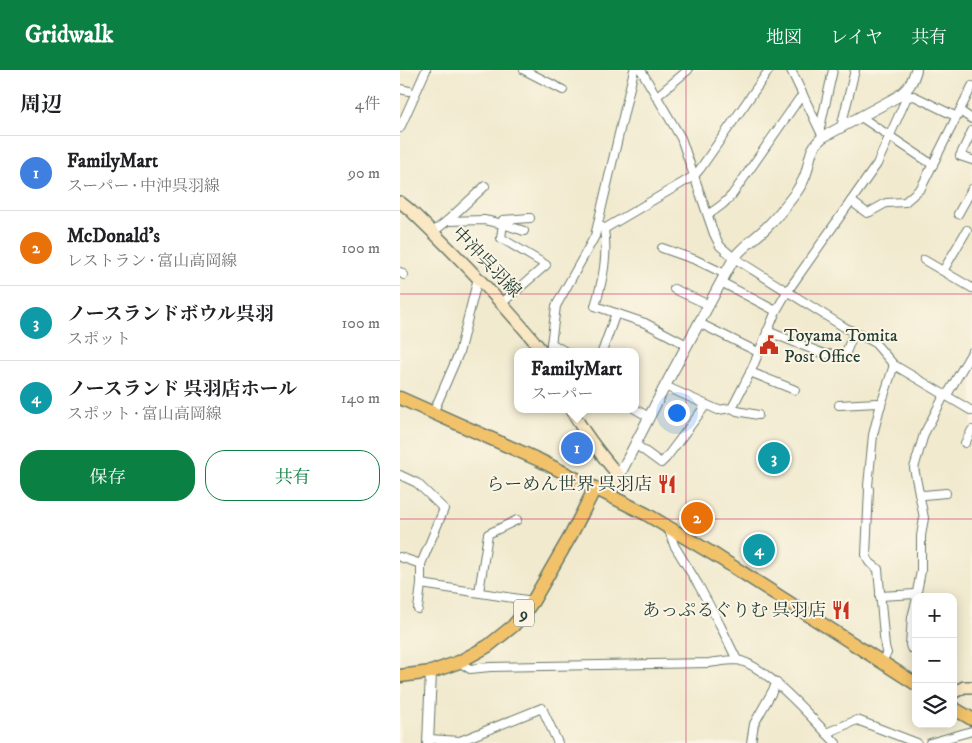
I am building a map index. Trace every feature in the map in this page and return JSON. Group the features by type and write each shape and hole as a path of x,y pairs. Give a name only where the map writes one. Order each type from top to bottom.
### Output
{"main road":[{"name":"中沖呉羽線","path":"400,202 433,232 547,348"},
{"path":"400,398 539,460 646,514 718,557 914,683"},
{"path":"573,413 597,451 619,476 610,495"},
{"name":"9","path":"400,676 431,672 459,662 488,646 507,631 526,612 533,601 571,535 595,488"},
{"path":"957,691 964,687 972,687"},
{"path":"957,710 972,719"}],"street":[{"path":"400,128 426,70"},
{"path":"524,70 564,90"},
{"path":"548,348 556,306 601,227 634,70"},
{"path":"641,70 681,138 714,234 720,246 734,258 787,292 874,342 894,365 972,410"},
{"path":"656,97 688,70"},
{"path":"601,227 694,176 769,70"},
{"path":"792,70 821,133"},
{"path":"619,476 734,258 781,212 804,179 812,149 821,133 833,70"},
{"path":"841,128 855,70"},
{"path":"732,408 750,372 776,311 787,292 877,164 916,70"},
{"path":"851,201 867,212 870,212 886,203 905,202 921,188 972,86"},
{"path":"400,89 409,91"},
{"path":"821,133 841,128 907,93 972,120"},
{"path":"708,215 732,195 803,95"},
{"path":"860,117 933,165"},
{"path":"972,131 960,156 972,160"},
{"path":"433,232 485,186"},
{"path":"958,214 971,192"},
{"path":"502,303 546,265 501,238 503,220 530,218"},
{"path":"447,221 484,220 524,231"},
{"path":"601,227 606,243 606,258 595,306 645,323 687,345"},
{"path":"943,271 967,230"},
{"path":"662,248 696,260 776,311"},
{"path":"924,260 972,288"},
{"path":"433,413 459,353 478,278"},
{"path":"674,289 709,305"},
{"path":"603,348 616,313"},
{"path":"699,323 758,352"},
{"path":"767,331 824,354 845,355 854,332"},
{"path":"917,593 924,518 914,468 921,442 928,426 972,352"},
{"path":"881,662 887,653 878,569 869,562 866,555 868,486 871,445 881,404 894,365"},
{"path":"750,372 795,390"},
{"path":"665,386 718,410 732,408 736,411 758,415"},
{"path":"839,404 881,404"},
{"path":"635,444 660,463 666,458 706,405"},
{"path":"639,411 649,417"},
{"path":"965,443 972,430"},
{"path":"400,486 402,476 417,484 444,510 421,564 418,609"},
{"path":"919,494 946,493"},
{"path":"478,592 488,534 516,520"},
{"path":"668,527 674,545 700,586 737,660"},
{"path":"400,557 421,564"},
{"path":"421,584 533,601"},
{"path":"880,596 912,598"},
{"path":"911,648 912,617"},
{"path":"459,662 470,669 709,663 737,660 754,667 777,683 836,743"},
{"path":"431,672 429,741 460,741 542,708 558,743"},
{"path":"751,743 754,724 777,683"},
{"path":"826,733 857,720 918,743"},
{"path":"930,743 972,731"}],"place":[{"name":"Toyama Tomita Post Office","path":"769,345"},
{"name":"FamilyMart","path":"577,448"},
{"name":"ノースランドボウル呉羽","path":"774,458"},
{"name":"らーめん世界 呉羽店","path":"667,484"},
{"name":"McDonald's","path":"697,518"},
{"name":"ノースランド 呉羽店ホール","path":"759,550"},
{"name":"あっぷるぐりむ 呉羽店","path":"841,610"}]}
